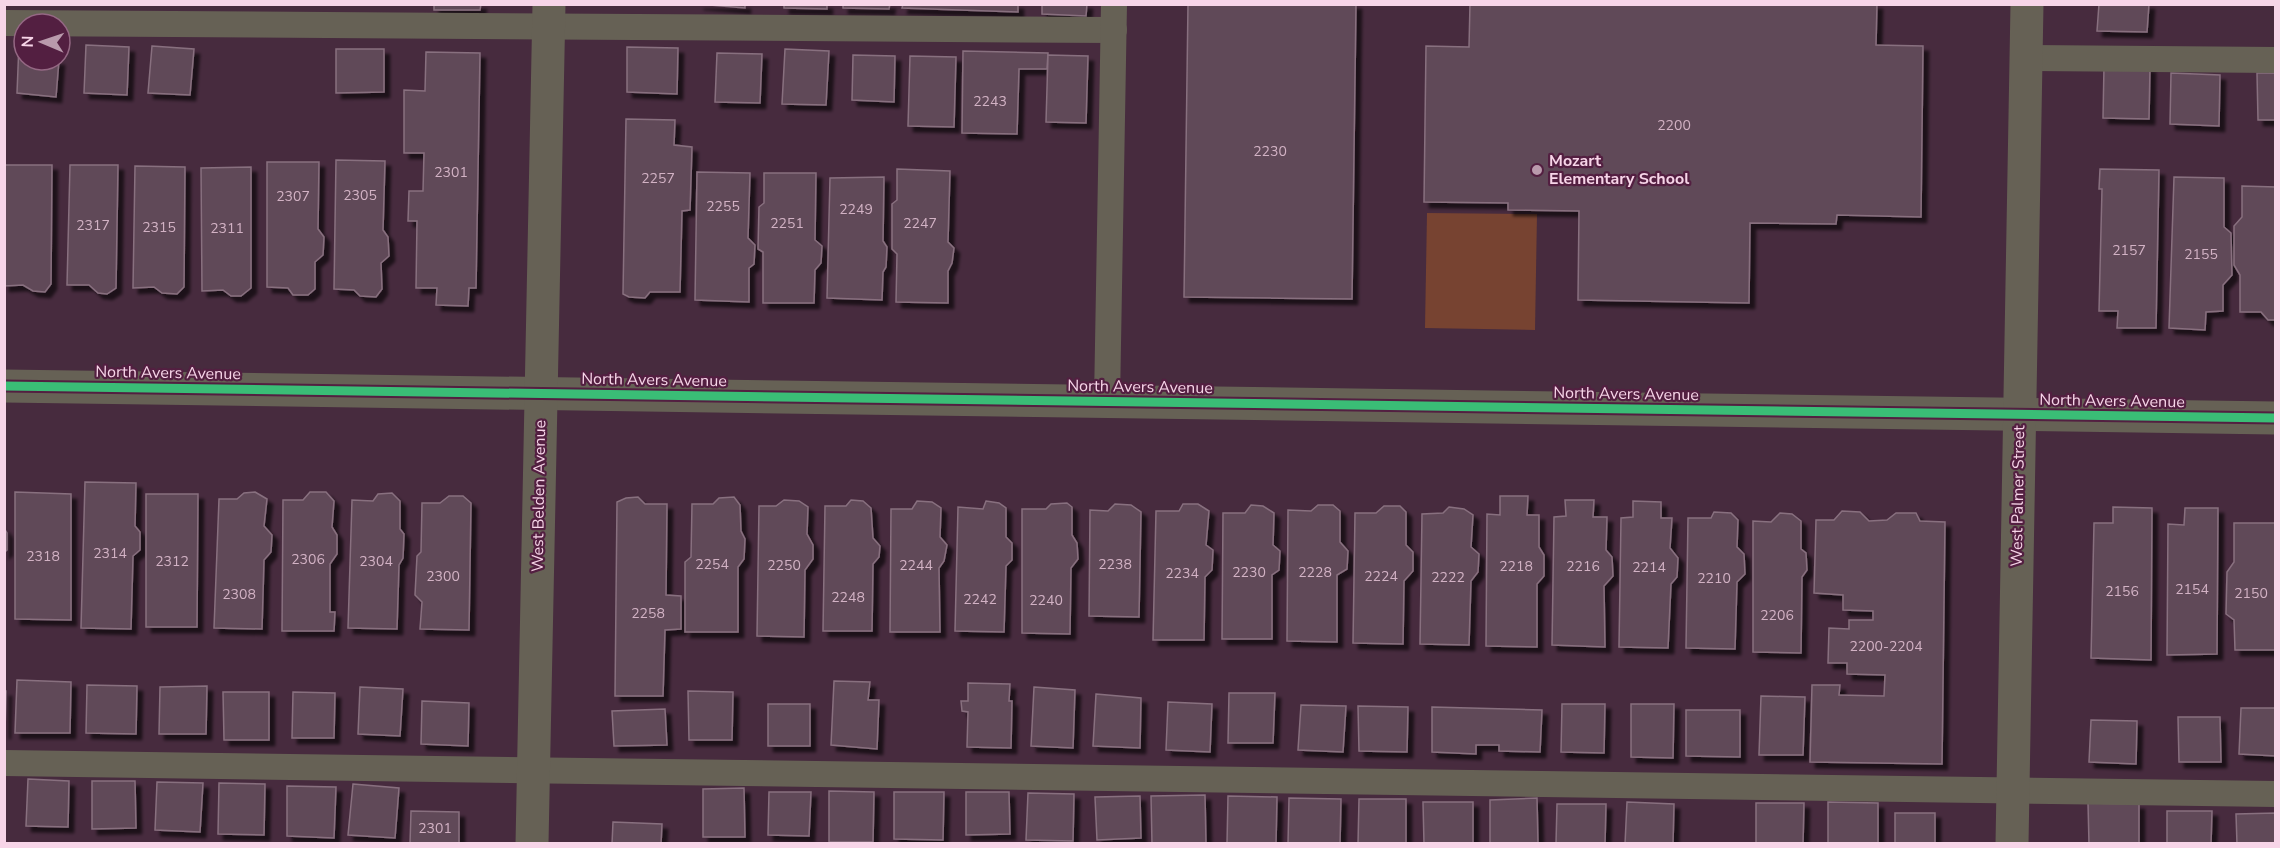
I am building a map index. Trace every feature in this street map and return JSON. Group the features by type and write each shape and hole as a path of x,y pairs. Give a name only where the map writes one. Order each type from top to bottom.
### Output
{"street":[{"name":"West Palmer Street","path":"2012,843 2027,4"},
{"name":"West Belden Avenue","path":"532,843 549,16"},
{"name":"North Avers Avenue","path":"4,386 2276,418"}],"lane":[{"path":"1107,401 1114,4"},
{"path":"4,23 549,16 1114,30"},
{"path":"2026,58 2276,60"},
{"path":"4,763 2276,794"}],"shaded area":[{"path":"1427,213 1537,214 1535,330 1425,328"}],"building":[{"path":"434,4 481,4 480,10 434,10"},
{"path":"698,4 745,4 745,8"},
{"path":"784,4 827,4 827,9 784,8"},
{"path":"843,4 890,4 889,9 843,8"},
{"path":"903,4 1018,4 1018,12 902,8"},
{"path":"1042,4 1087,4 1086,16 1042,14"},
{"path":"1188,4 1356,4 1352,299 1184,297"},
{"name":"Mozart Elementary School","path":"1470,4 1877,4 1876,45 1923,46 1921,217 1837,215 1836,224 1750,223 1749,303 1578,300 1579,211 1508,210 1508,203 1424,202 1426,46 1469,47"},
{"path":"2099,4 2149,4 2147,32 2097,31"},
{"path":"86,45 129,47 127,95 84,93"},
{"path":"152,46 194,49 190,95 148,93"},
{"path":"627,47 678,48 677,94 627,92"},
{"path":"336,49 384,49 384,92 336,93"},
{"path":"785,49 829,51 826,105 782,104"},
{"path":"963,51 1048,53 1047,69 1019,69 1017,134 962,133"},
{"path":"426,52 480,53 476,288 469,288 468,306 436,305 437,288 416,288 417,221 408,221 409,191 423,191 424,153 404,153 404,90 425,91"},
{"path":"717,53 762,54 760,103 715,102"},
{"path":"853,55 895,56 894,102 852,100"},
{"path":"1048,55 1088,56 1086,123 1046,122"},
{"path":"910,56 956,57 954,127 908,126"},
{"path":"2104,66 2150,67 2149,119 2103,118"},
{"path":"18,72 58,72 56,97 17,93"},
{"path":"2171,73 2220,75 2219,126 2170,124"},
{"path":"2257,73 2276,73 2276,120 2258,120"},
{"path":"626,119 675,120 674,145 692,147 690,210 682,211 680,292 650,292 645,298 629,297 623,294"},
{"path":"336,160 385,161 383,230 388,237 389,256 381,263 382,289 376,297 360,296 354,290 334,289"},
{"path":"267,162 319,162 318,229 324,237 323,255 315,262 315,289 308,295 293,295 288,288 267,287"},
{"path":"4,165 52,165 51,284 45,292 33,291 23,285 4,286"},
{"path":"70,165 118,165 116,288 107,294 98,293 89,285 67,285"},
{"path":"135,166 185,167 184,287 177,294 162,293 154,287 133,288"},
{"path":"251,167 251,288 241,296 231,296 223,290 202,291 201,168"},
{"path":"897,169 950,171 948,242 954,248 952,263 948,271 948,303 896,302 897,254 892,249 892,204 897,200"},
{"path":"2100,169 2159,170 2156,328 2117,328 2118,311 2099,311 2102,189 2099,189"},
{"path":"697,172 750,173 748,238 755,245 754,264 749,268 749,302 695,300"},
{"path":"764,173 816,173 815,240 822,246 821,263 815,270 814,303 763,303 763,252 758,249 759,207 764,203"},
{"path":"884,177 883,241 887,247 882,300 827,298 830,178"},
{"path":"2174,177 2224,178 2224,227 2231,233 2232,275 2223,285 2223,311 2206,312 2205,330 2169,328"},
{"path":"2242,186 2276,187 2276,320 2268,320 2261,312 2240,312 2240,275 2234,265 2234,226 2242,217"},
{"path":"85,482 136,483 135,526 140,532 140,550 133,556 131,629 81,628"},
{"path":"15,492 71,494 71,620 15,619"},
{"path":"255,492 267,499 264,526 272,535 271,552 264,560 262,629 214,628 219,499 237,499 244,493"},
{"path":"310,492 326,492 334,501 332,527 337,535 337,554 330,564 330,612 335,612 334,631 282,631 283,500 303,500"},
{"path":"392,493 400,501 400,529 404,534 403,558 399,565 397,629 348,628 352,500 373,501 378,494"},
{"path":"146,494 198,494 197,627 146,627"},
{"path":"449,496 463,496 471,503 469,630 420,629 422,602 415,595 417,556 421,552 422,503 440,503"},
{"path":"1500,496 1528,496 1527,515 1539,515 1539,547 1544,555 1544,576 1537,584 1537,647 1486,646 1487,514 1500,515"},
{"path":"638,497 645,504 667,504 666,595 681,596 681,629 665,630 663,696 615,696 617,502 626,498"},
{"path":"734,497 740,505 741,531 745,539 744,559 738,567 738,632 685,632 685,562 691,557 692,504 713,504 719,498"},
{"path":"784,500 799,501 808,507 807,534 813,545 813,559 805,570 804,637 757,636 759,506 776,506"},
{"path":"851,500 863,501 871,508 873,538 880,546 879,557 873,564 872,631 823,631 825,506 846,506"},
{"path":"1565,500 1594,500 1593,517 1607,517 1606,550 1612,557 1613,576 1604,586 1605,647 1552,645 1554,517 1566,516"},
{"path":"917,501 932,502 941,508 940,537 947,545 944,561 939,568 940,632 890,632 891,509 912,509"},
{"path":"986,501 999,503 1006,508 1006,537 1012,543 1012,560 1006,566 1004,632 955,631 958,507 983,509"},
{"path":"1633,501 1661,502 1661,518 1672,518 1670,548 1678,558 1677,577 1671,584 1668,648 1619,647 1621,518 1633,517"},
{"path":"1067,503 1072,507 1072,535 1077,543 1078,559 1071,568 1070,634 1022,633 1022,509 1046,509 1051,504"},
{"path":"1115,504 1131,505 1141,512 1139,617 1089,616 1090,510 1108,511"},
{"path":"1183,504 1198,504 1209,511 1206,545 1213,550 1212,570 1205,577 1204,640 1153,640 1156,511 1179,511"},
{"path":"1251,505 1263,506 1274,513 1273,545 1280,551 1279,570 1272,575 1272,639 1222,639 1223,513 1245,513"},
{"path":"1318,505 1333,505 1340,511 1340,542 1348,551 1347,569 1337,575 1337,642 1287,641 1288,510 1311,511"},
{"path":"1384,506 1400,506 1406,512 1406,545 1413,552 1413,571 1404,581 1403,644 1353,643 1355,513 1376,513"},
{"path":"1449,507 1464,509 1473,515 1471,547 1479,554 1478,572 1471,581 1469,645 1420,644 1422,514 1443,513"},
{"path":"2113,507 2152,508 2151,660 2091,658 2094,523 2113,523"},
{"path":"2185,508 2218,508 2217,654 2167,655 2168,524 2184,525"},
{"path":"1842,511 1860,512 1869,521 1887,520 1896,513 1916,513 1920,521 1945,522 1942,764 1810,762 1812,685 1840,685 1839,695 1884,696 1885,675 1847,674 1847,663 1828,663 1829,628 1849,629 1849,620 1873,620 1873,611 1843,610 1843,595 1814,593 1816,520 1834,520"},
{"path":"1714,512 1731,513 1738,520 1737,547 1744,554 1745,574 1737,582 1735,649 1686,648 1688,518 1711,518"},
{"path":"1780,513 1792,514 1801,521 1801,549 1806,553 1807,570 1802,577 1801,653 1753,652 1753,521 1771,522"},
{"path":"2234,523 2276,523 2276,650 2235,650 2234,620 2226,614 2227,572 2234,562"},
{"path":"4,528 7,533 7,550 4,553"},
{"path":"17,680 71,682 70,733 15,733"},
{"path":"834,681 870,682 868,700 879,700 877,749 831,745"},
{"path":"968,683 1010,684 1011,748 967,747 968,712 962,711 961,701 968,701"},
{"path":"87,685 137,686 136,734 86,733"},
{"path":"207,686 206,734 159,734 160,687"},
{"path":"360,687 403,689 400,736 358,734"},
{"path":"1034,687 1075,690 1073,748 1031,746"},
{"path":"4,691 6,691 5,733 4,733"},
{"path":"688,691 733,692 732,740 689,740"},
{"path":"223,692 269,692 269,740 224,740"},
{"path":"293,692 335,693 334,738 292,738"},
{"path":"1229,693 1275,693 1273,743 1228,743"},
{"path":"1096,694 1141,698 1140,748 1093,746"},
{"path":"1761,696 1805,697 1803,755 1759,755"},
{"path":"422,701 469,703 468,746 421,744"},
{"path":"1168,702 1212,704 1210,752 1166,750"},
{"path":"768,704 810,704 810,746 768,746"},
{"path":"1562,704 1605,704 1604,753 1561,752"},
{"path":"1631,704 1674,704 1673,758 1631,757"},
{"path":"1301,705 1346,706 1343,752 1298,750"},
{"path":"1358,706 1408,707 1407,752 1359,751"},
{"path":"1432,707 1542,710 1540,752 1499,751 1499,745 1476,745 1476,754 1432,752"},
{"path":"2241,708 2276,708 2276,756 2239,754"},
{"path":"665,709 667,745 614,746 612,711"},
{"path":"1686,710 1740,710 1740,757 1686,756"},
{"path":"2178,717 2220,717 2221,762 2179,762"},
{"path":"2091,720 2137,721 2136,764 2089,762"},
{"path":"28,779 69,781 68,827 26,826"},
{"path":"92,781 135,781 136,828 92,829"},
{"path":"157,782 203,783 200,832 155,830"},
{"path":"219,783 265,784 264,835 218,834"},
{"path":"353,784 399,788 395,838 348,835"},
{"path":"287,786 336,787 334,838 287,836"},
{"path":"744,788 745,837 703,837 703,789"},
{"path":"829,791 874,792 873,842 829,842"},
{"path":"769,792 811,792 809,836 768,835"},
{"path":"894,792 944,792 943,840 894,839"},
{"path":"966,792 1009,792 1010,834 966,835"},
{"path":"1028,793 1074,794 1073,841 1026,840"},
{"path":"1205,795 1206,844 1152,844 1151,796"},
{"path":"1140,796 1141,838 1097,840 1095,797"},
{"path":"1228,796 1277,797 1276,844 1227,844"},
{"path":"1289,798 1341,799 1340,844 1288,844"},
{"path":"1537,798 1538,844 1490,844 1490,800"},
{"path":"1359,799 1406,799 1406,844 1358,844"},
{"path":"1423,802 1473,802 1473,844 1424,844"},
{"path":"1627,802 1674,804 1673,844 1625,844"},
{"path":"1828,802 1878,803 1878,844 1828,844"},
{"path":"1756,803 1804,803 1803,844 1756,844"},
{"path":"2088,803 2139,804 2139,844 2089,844"},
{"path":"1557,804 1606,804 1605,844 1556,844"},
{"path":"411,811 459,812 459,844 410,844"},
{"path":"2167,811 2212,811 2211,844 2167,844"},
{"path":"1895,813 1935,813 1935,844 1895,844"},
{"path":"2276,813 2276,844 2237,844 2236,814"},
{"path":"613,822 662,824 661,844 612,844"}],"cycle path":[{"path":"4,386 2276,418"}],"place":[{"name":"Mozart Elementary School","path":"1537,170"}]}
